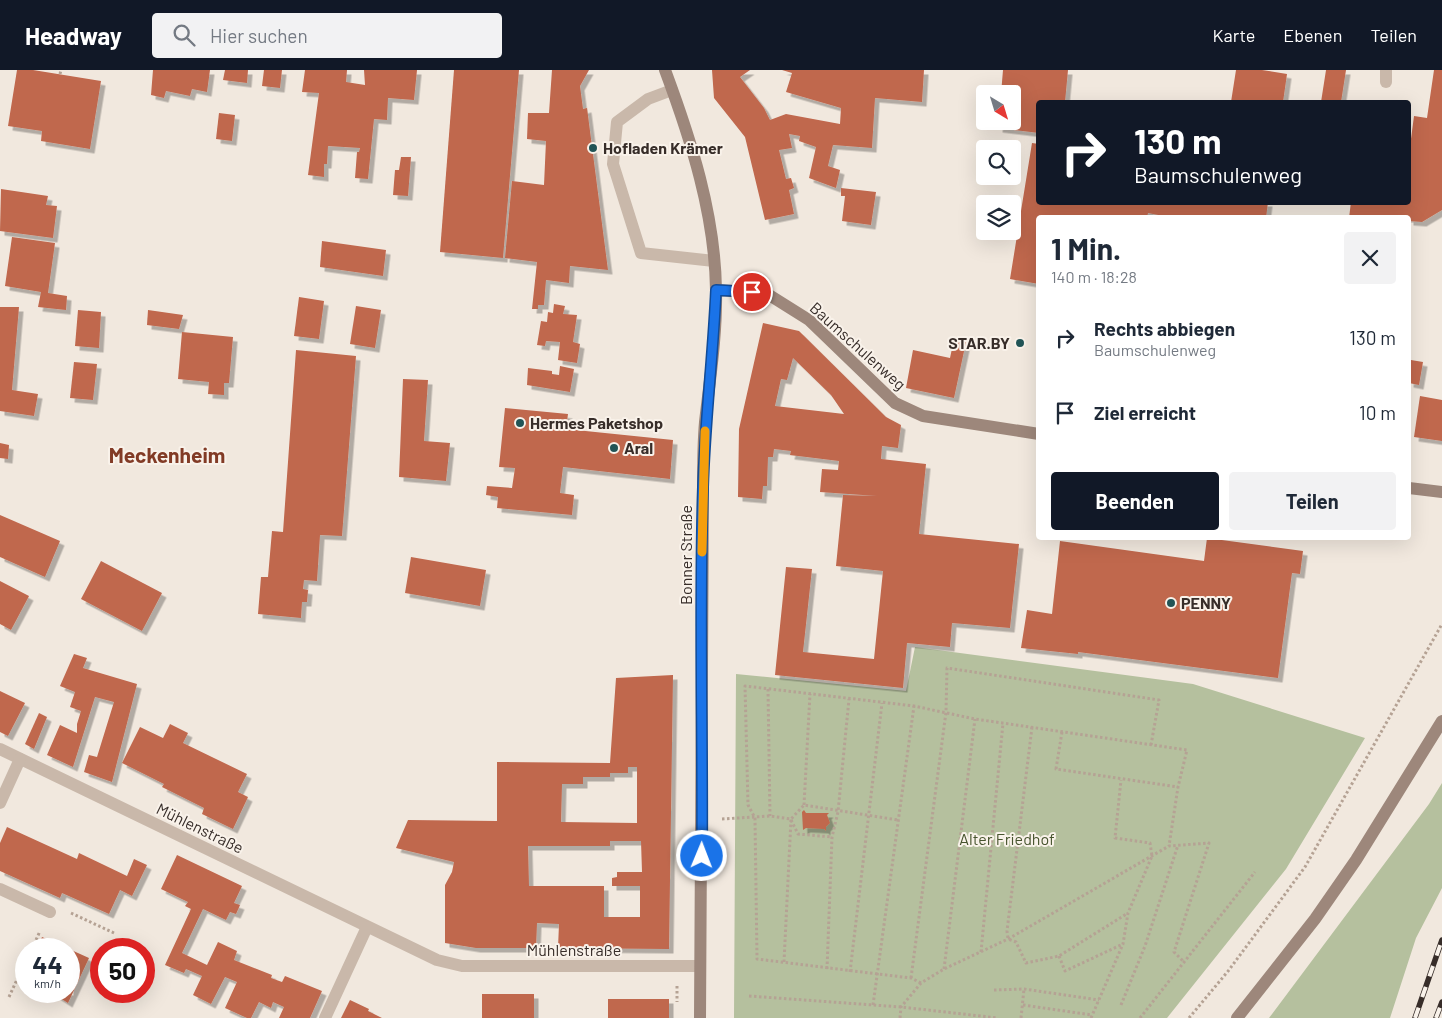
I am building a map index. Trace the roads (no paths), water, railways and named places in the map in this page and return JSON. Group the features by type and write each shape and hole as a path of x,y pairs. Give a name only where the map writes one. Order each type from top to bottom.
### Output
{"main road":[{"name":"Bonner Straße","path":"665,70 696,160 711,232 716,290 712,358 705,424 702,490 700,1018"},
{"name":"Baumschulenweg","path":"716,290 766,293 809,320 896,403 924,416 1036,434"},
{"path":"1411,488 1442,492"},
{"path":"1236,1018 1315,919 1403,786 1442,721"}],"street":[{"path":"672,90 648,99 617,122 613,164 641,253 714,261"},
{"name":"Mühlenstraße","path":"0,749 437,960 462,966 700,966"},
{"path":"0,803 20,759"},
{"path":"0,889 56,910"},
{"path":"325,1018 366,927"}],"railway":[{"path":"1415,1018 1442,940"},
{"path":"1436,1018 1442,1002"}],"place":[{"name":"Hofladen Krämer","path":"593,148"},
{"name":"STAR.BY","path":"1020,343"},
{"name":"Hermes Paketshop","path":"520,423"},
{"name":"Aral","path":"614,448"},
{"name":"PENNY","path":"1171,603"}],"district":[{"name":"Meckenheim","path":"167,456"}],"park label":[{"name":"Alter Friedhof","path":"1007,839"}]}
